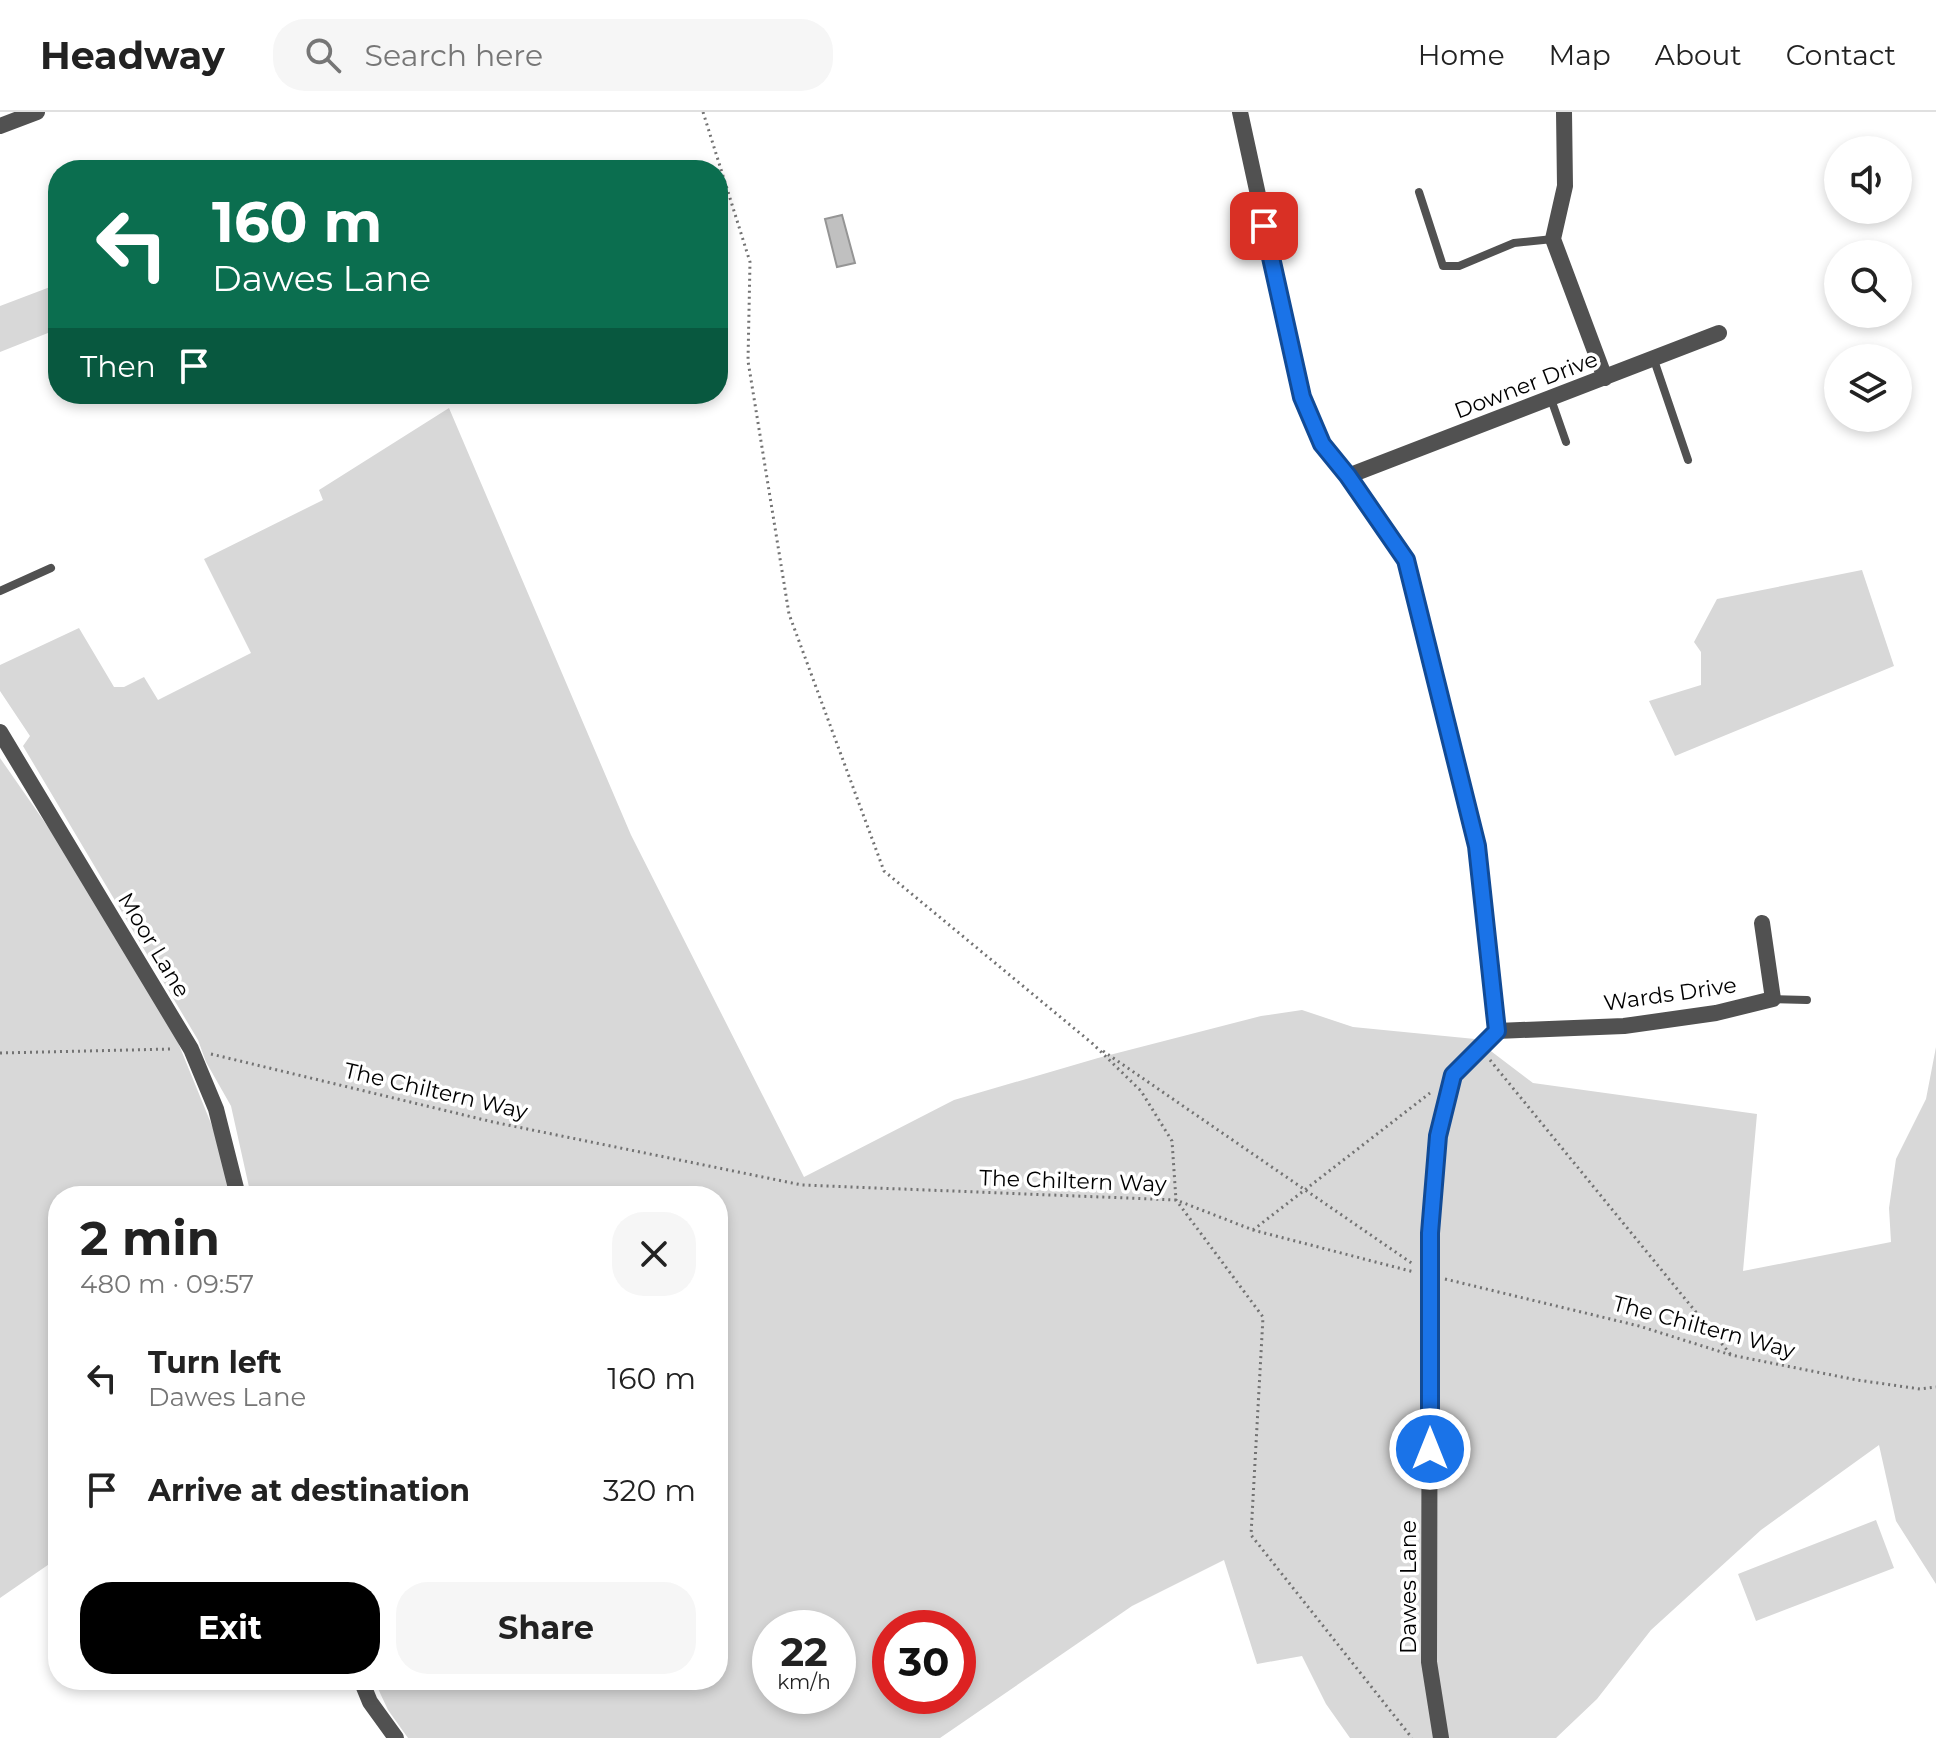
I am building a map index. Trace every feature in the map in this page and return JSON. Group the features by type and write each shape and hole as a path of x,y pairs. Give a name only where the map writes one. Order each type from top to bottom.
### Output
{"street":[{"path":"0,126 37,112"},
{"path":"1240,112 1302,397 1322,444 1406,560 1477,846 1497,1031 1453,1075"},
{"path":"1564,112 1565,186 1553,239 1605,378"},
{"name":"Downer Drive","path":"1348,476 1719,333"},
{"name":"Moor Lane","path":"0,732 191,1049 216,1109 235,1186"},
{"path":"1762,923 1773,999"},
{"name":"Wards Drive","path":"1497,1031 1624,1026 1716,1013 1773,999"},
{"name":"Dawes Lane","path":"1441,1738 1429,1662 1430,1276 1438,1136 1453,1075"},
{"path":"365,1690 396,1738"}],"lane":[{"path":"1419,192 1443,266 1459,266 1514,243 1553,239"},
{"path":"1654,360 1688,460"},
{"path":"1551,399 1566,442"},
{"path":"0,591 51,568"},
{"path":"1773,999 1807,1000"}],"path":[{"path":"703,112 718,160"},
{"path":"728,192 750,262 748,361 789,614 884,871 1093,1044 1141,1091 1172,1141 1176,1200 1263,1317 1251,1535 1412,1738"},
{"path":"1093,1044 1430,1276"},
{"path":"1480,1048 1731,1355"},
{"path":"0,1053 185,1049"},
{"name":"The Chiltern Way","path":"201,1052 493,1122 802,1185 1176,1200 1253,1230 1639,1326 1731,1355 1857,1380 1920,1389 1936,1387"},
{"path":"1253,1230 1453,1075"}],"shaded area":[{"path":"48,288 48,333 0,352 0,306"},
{"path":"449,408 631,835 804,1177 954,1100 1098,1058 1261,1016 1302,1010 1353,1027 1475,1039 1533,1083 1757,1114 1743,1271 1891,1242 1889,1208 1896,1159 1926,1099 1936,1047 1936,1584 1896,1521 1879,1445 1761,1530 1651,1630 1597,1699 1556,1738 1350,1738 1326,1704 1302,1656 1257,1664 1224,1560 1132,1606 976,1713 976,1610 872,1610 872,1714 975,1714 940,1738 408,1738 388,1710 379,1690 728,1690 728,1186 249,1186 231,1106 206,1062 198,1040 23,746 30,736 0,691 0,665 79,628 114,687 124,687 144,677 158,700 251,653 204,559 323,500 319,490"},
{"path":"1862,570 1894,666 1675,756 1649,701 1701,685 1701,652 1694,642 1717,599"},
{"path":"0,758 71,860 177,1040 219,1143 229,1186 48,1186 48,1565 0,1598"},
{"path":"1876,1520 1894,1568 1756,1621 1738,1574"}],"building":[{"path":"842,215 855,263 837,267 825,219"}],"route":[{"path":"1264,226 1302,397 1322,444 1406,560 1477,846 1497,1031 1453,1075 1438,1136 1430,1233 1430,1449"}]}
